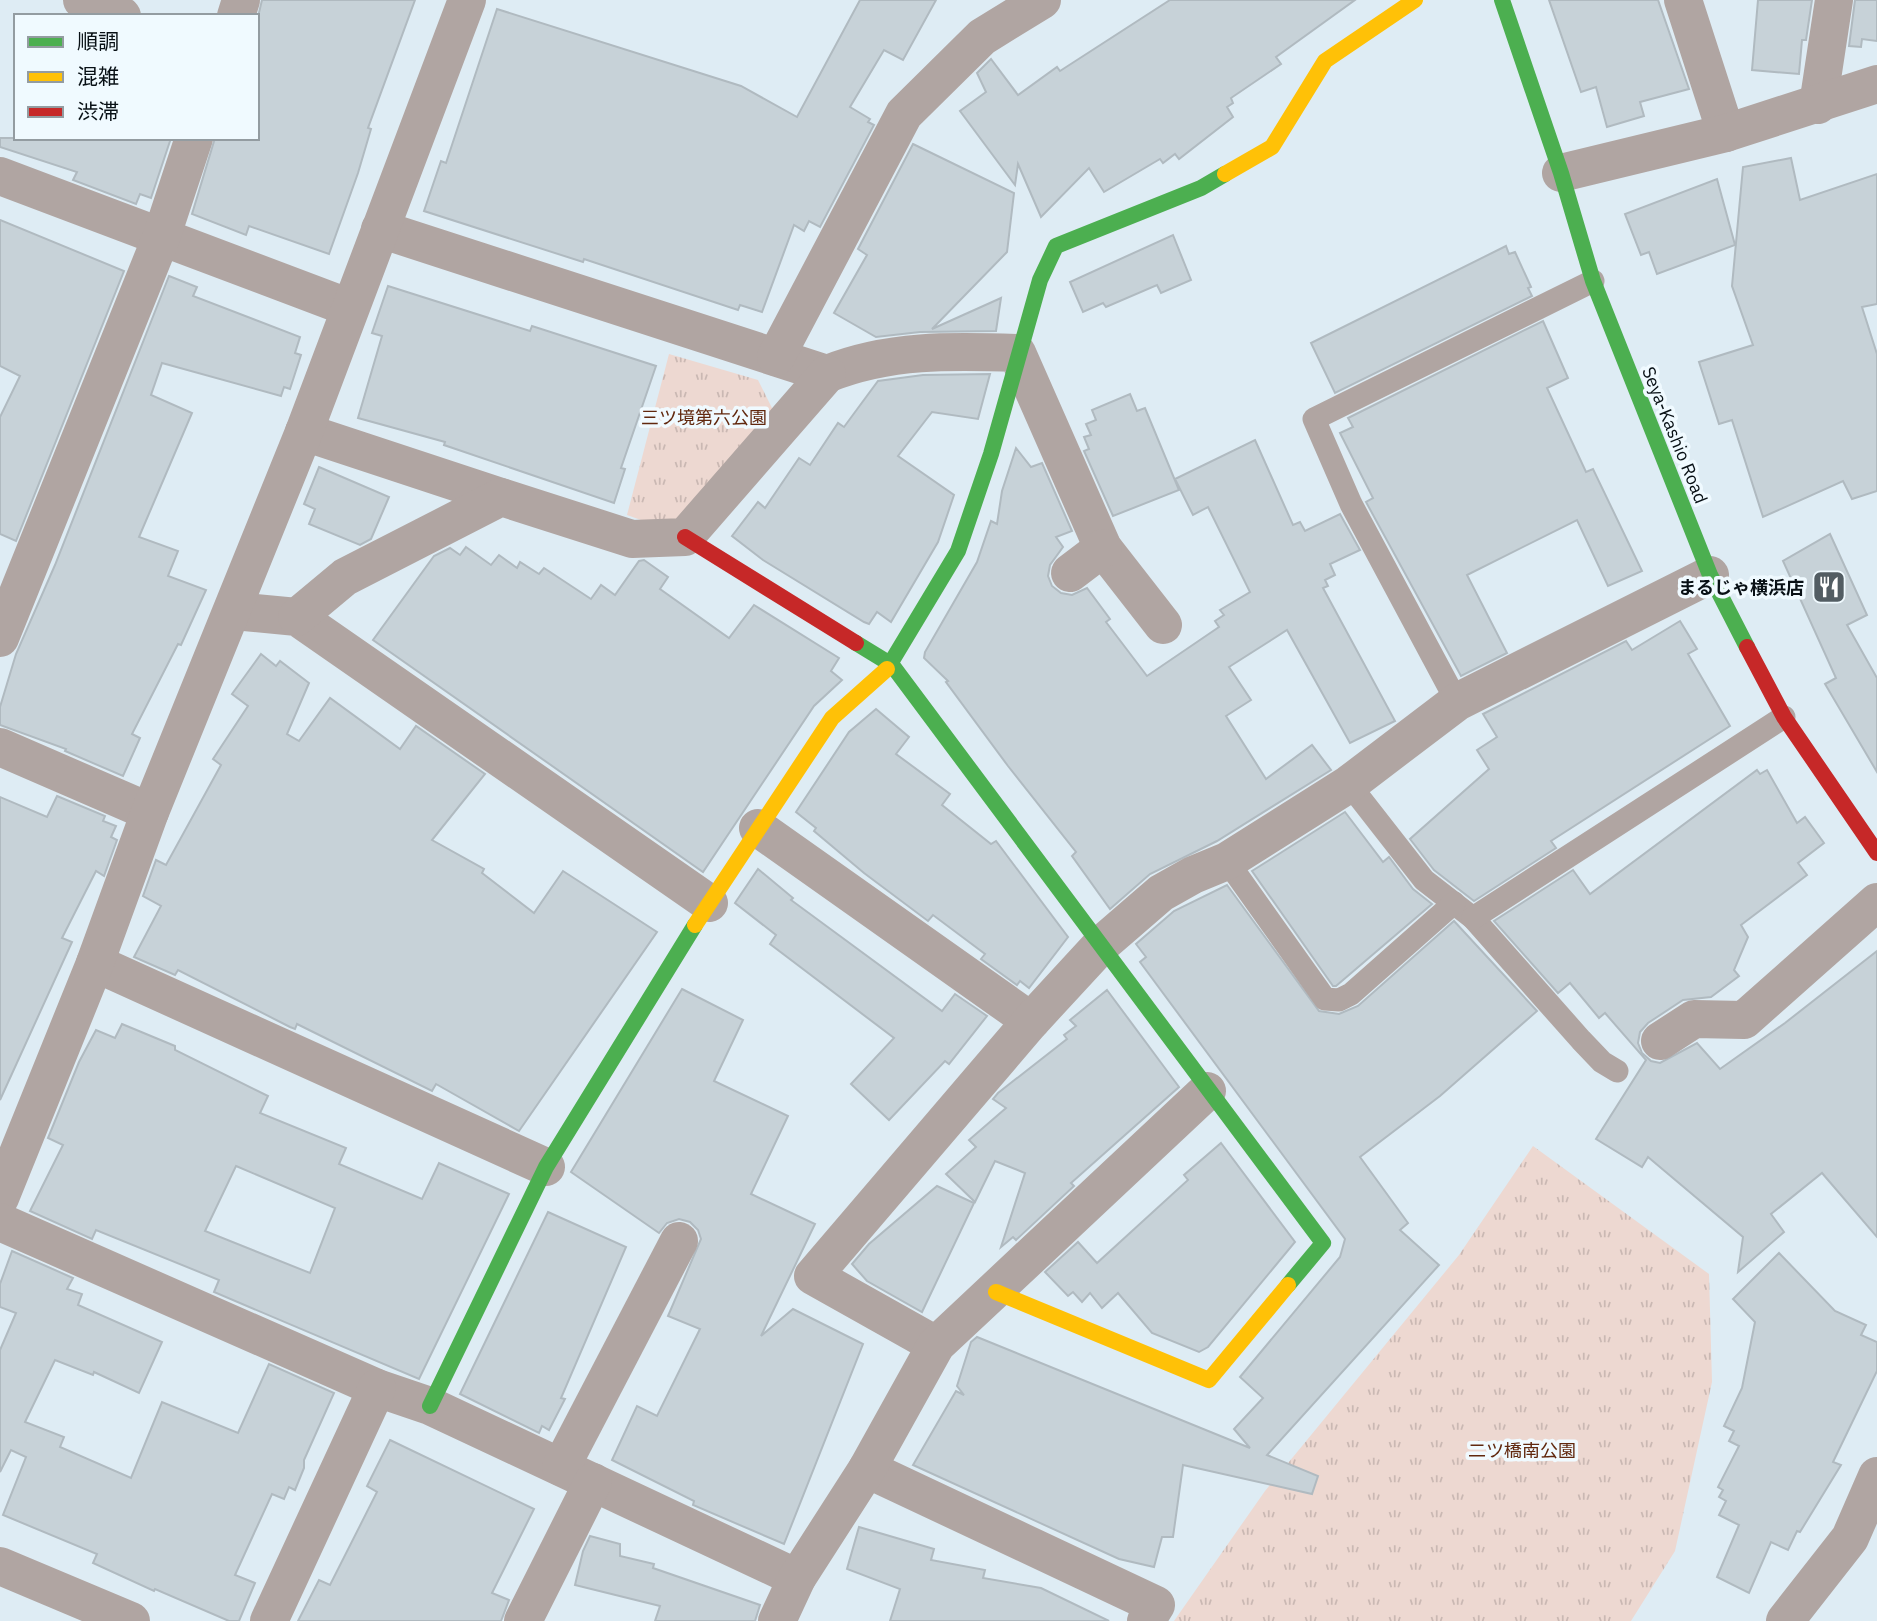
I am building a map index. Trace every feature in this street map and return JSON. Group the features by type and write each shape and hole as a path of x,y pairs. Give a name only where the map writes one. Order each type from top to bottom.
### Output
{"street":[{"path":"82,0 117,14"},
{"path":"0,1198 95,963 150,811 234,611 304,432 467,0"},
{"path":"776,357 904,114 982,37 1042,0"},
{"path":"430,1406 547,1167 709,903 832,719 892,664 958,551 991,454 1017,353 1040,280 1056,246 1201,188 1272,147 1325,61 1415,0"},
{"name":"Seya-Kashio Road","path":"1502,0 1561,173 1593,281 1710,575 1784,717 1877,853"},
{"path":"1684,0 1726,134"},
{"path":"1818,105 1834,0"},
{"path":"1561,173 1726,134 1877,84"},
{"path":"0,638 161,238 193,140"},
{"path":"0,176 350,308"},
{"path":"380,229 827,374"},
{"path":"685,537 827,374 853,364 925,351 1017,353"},
{"path":"1017,353 1103,548 1163,625"},
{"path":"304,432 632,539 685,537 892,664 1102,944 1207,1091 1323,1243 1209,1380 996,1292"},
{"path":"297,617 345,577 501,497"},
{"path":"1070,573 1103,548"},
{"path":"936,1345 813,1276 1031,1020 1102,944 1161,893 1193,875 1227,861 1349,784 1457,702 1710,575"},
{"path":"234,611 297,617 709,903"},
{"path":"0,747 150,811"},
{"path":"758,828 1031,1020"},
{"path":"1660,1041 1694,1020 1744,1020 1877,902"},
{"path":"95,963 547,1167"},
{"path":"777,1621 797,1578 867,1469 936,1345 996,1292 1207,1091"},
{"path":"0,1222 377,1388 430,1406 797,1578"},
{"path":"523,1621 577,1474 679,1241"},
{"path":"270,1621 377,1388"},
{"path":"867,1469 1156,1605 1146,1621"},
{"path":"1785,1621 1850,1538 1877,1476"},
{"path":"0,1566 131,1621"}],"lane":[{"path":"1457,702 1351,504 1314,419 1593,281"},
{"path":"1473,918 1784,717"},
{"path":"1349,784 1424,880 1473,918 1581,1040 1602,1062 1617,1071"},
{"path":"1227,861 1325,999 1339,1000 1351,994 1454,903"}],"green space":[{"name":"三ツ境第六公園","path":"669,354 758,380 773,410 677,533 627,515"},
{"name":"二ツ橋南公園","path":"1533,1146 1709,1274 1712,1382 1675,1551 1631,1621 1174,1621 1265,1491 1459,1255"}],"building":[{"path":"262,0 415,0 368,128 371,129 358,173 329,254 249,226 246,235 192,214 214,140 259,140 259,14"},
{"path":"860,0 936,0 903,60 884,50 850,107 870,119 868,122 874,125 820,227 809,221 804,231 794,225 762,312 740,305 738,310 584,259 583,262 424,211 441,161 446,163 497,9 741,86 797,117"},
{"path":"1170,0 1355,0 1276,57 1281,64 1231,98 1233,103 1227,107 1233,117 1179,159 1175,154 1163,163 1160,159 1104,192 1089,168 1041,217 1018,164 1015,185 960,111 986,92 977,73 991,59 1018,95 1057,67 1060,71"},
{"path":"1549,0 1658,0 1689,89 1640,102 1644,116 1607,127 1596,87 1581,92"},
{"path":"1758,0 1812,0 1806,40 1802,40 1799,74 1752,70"},
{"path":"1855,0 1877,0 1877,41 1862,39 1861,47 1849,46"},
{"path":"0,138 170,140 151,198 140,194 136,204 73,180 77,172 0,147"},
{"path":"913,144 1014,193 1007,252 932,329 1001,298 996,331 920,332 876,337 834,313 867,255 858,249"},
{"path":"1791,158 1800,200 1877,174 1877,304 1862,307 1877,354 1877,491 1852,499 1843,481 1763,517 1732,420 1719,424 1699,362 1753,345 1732,286 1743,167"},
{"path":"1717,179 1735,245 1657,274 1649,252 1641,255 1625,214"},
{"path":"0,220 124,271 16,541 0,534 0,417 20,376 0,366"},
{"path":"1173,235 1191,280 1161,293 1157,285 1106,307 1103,303 1083,312 1070,282"},
{"path":"1506,246 1509,254 1515,252 1531,287 1528,288 1532,296 1335,393 1311,343"},
{"path":"169,276 197,287 193,296 300,337 295,353 301,355 290,389 284,387 281,396 162,363 151,395 192,413 139,537 178,551 168,576 206,590 181,645 178,644 132,734 140,738 123,776 65,751 66,749 0,725 0,707 16,654 55,565"},
{"path":"388,286 530,331 532,326 656,366 621,468 625,469 614,503 444,445 445,442 358,418 382,336 372,333"},
{"path":"1543,321 1568,378 1547,388 1586,472 1593,469 1642,571 1608,586 1577,520 1467,575 1507,653 1461,676 1366,502 1373,498 1340,433 1353,427 1348,418"},
{"path":"990,374 978,419 932,412 898,456 954,495 938,542 891,622 877,612 869,624 864,622 763,560 732,536 758,502 765,508 799,458 810,465 838,423 844,427 878,381 923,375"},
{"path":"1130,394 1137,411 1145,408 1179,490 1113,516 1084,451 1089,449 1084,437 1091,435 1086,424 1096,420 1092,410"},
{"path":"1255,440 1293,525 1300,522 1305,531 1340,514 1360,550 1330,564 1335,575 1325,580 1328,586 1323,588 1395,721 1350,743 1287,630 1229,667 1251,700 1226,716 1266,779 1312,745 1331,770 1217,841 1150,874 1110,909 1072,856 1076,852 1008,766 946,682 948,681 924,658 925,652 977,562 991,521 997,524 1002,491 1016,448 1031,467 1042,463 1072,531 1056,537 1063,547 1050,565 1048,576 1052,586 1061,593 1072,595 1087,588 1110,619 1106,622 1147,676 1219,627 1215,621 1224,615 1220,610 1250,592 1208,507 1193,515 1175,479"},
{"path":"319,467 389,497 371,539 360,545 309,524 315,509 304,504"},
{"path":"1830,534 1867,615 1847,625 1877,678 1877,772 1825,684 1836,678 1783,561"},
{"path":"466,547 491,565 499,555 517,568 520,562 539,574 544,568 591,599 601,585 615,595 639,561 644,560 668,577 660,589 729,638 754,605 839,658 831,671 842,680 814,706 703,872 373,640 434,556 450,548 460,555"},
{"path":"1680,621 1697,649 1688,654 1730,726 1551,841 1556,848 1474,901 1434,870 1410,839 1489,769 1477,750 1497,737 1483,714 1626,641 1632,650"},
{"path":"261,654 276,666 280,661 309,683 287,734 299,741 330,698 400,749 416,726 485,774 432,840 484,869 482,873 534,913 563,871 657,932 519,1131 436,1084 432,1091 297,1024 295,1029 290,1027 178,970 175,975 134,957 161,906 143,896 156,860 166,865 221,765 213,759 248,706 232,694"},
{"path":"876,709 909,737 896,754 950,794 942,805 991,844 996,841 1068,937 1029,988 1020,981 1017,985 981,959 985,954 933,915 928,921 864,873 814,831 816,828 796,812 849,732"},
{"path":"1757,770 1760,774 1767,770 1797,823 1805,817 1824,843 1798,863 1807,875 1741,925 1748,937 1734,970 1739,976 1711,997 1683,1000 1648,1023 1640,1032 1638,1043 1642,1053 1651,1061 1660,1063 1697,1043 1720,1069 1785,1023 1877,951 1877,1237 1822,1173 1771,1214 1784,1232 1738,1272 1743,1237 1648,1157 1642,1167 1596,1139 1646,1060 1605,1013 1599,1018 1570,983 1558,993 1494,921 1573,870 1590,894"},
{"path":"57,796 105,816 103,821 116,826 111,837 117,840 104,876 96,871 62,938 72,942 0,1100 0,797 47,817"},
{"path":"1345,812 1383,862 1389,857 1413,889 1432,904 1333,986 1252,871"},
{"path":"758,869 793,898 791,900 942,1011 955,994 987,1016 949,1064 945,1061 889,1120 851,1084 894,1038 770,944 776,935 735,903"},
{"path":"1227,885 1319,1011 1339,1014 1358,1006 1454,921 1537,1011 1440,1096 1360,1157 1408,1223 1400,1230 1439,1265 1267,1455 1318,1476 1312,1494 1183,1465 1173,1537 1162,1537 1154,1567 1119,1559 913,1465 956,1391 964,1395 957,1386 971,1342 977,1337 1250,1448 1234,1429 1263,1398 1240,1377 1340,1257 1345,1239 1140,962 1146,957 1136,944 1174,911"},
{"path":"682,989 743,1020 714,1081 788,1116 751,1194 815,1224 761,1336 793,1309 863,1344 784,1544 693,1505 694,1501 612,1460 637,1406 657,1416 700,1329 668,1316 701,1239 698,1230 690,1222 679,1219 667,1223 659,1233 571,1172"},
{"path":"1107,990 1179,1087 1071,1183 1074,1186 1016,1240 1013,1237 1001,1247 1025,1173 995,1161 975,1202 946,1174 976,1147 969,1140 1006,1108 993,1099 998,1093 1067,1039 1064,1035 1076,1026 1070,1020"},
{"path":"122,1024 175,1046 175,1050 268,1096 260,1113 346,1148 339,1164 422,1199 439,1163 509,1194 419,1379 214,1292 219,1280 96,1230 92,1239 30,1211 63,1145 48,1138 79,1062 96,1030 115,1038","holes":["236,1166 335,1208 310,1273 205,1231"]},
{"path":"1221,1143 1295,1242 1208,1347 1199,1352 1152,1333 1118,1293 1102,1308 1090,1293 1082,1302 1073,1292 1068,1296 1045,1272 1078,1242 1097,1263 1188,1180 1184,1175"},
{"path":"937,1186 974,1203 922,1312 867,1281 852,1264 869,1244"},
{"path":"548,1212 626,1247 561,1398 565,1399 549,1430 542,1426 539,1433 460,1394"},
{"path":"12,1251 73,1278 67,1289 82,1294 78,1305 162,1342 139,1393 94,1372 93,1375 55,1360 25,1422 64,1437 60,1447 131,1478 162,1402 238,1433 269,1364 334,1393 304,1460 304,1468 295,1490 289,1487 284,1499 272,1494 235,1575 255,1583 239,1621 229,1621 155,1589 154,1591 93,1563 97,1554 3,1515 26,1457 11,1450 0,1472 0,1350 16,1313 0,1307 0,1284"},
{"path":"1779,1253 1835,1311 1866,1325 1861,1335 1877,1342 1877,1371 1833,1462 1841,1465 1800,1532 1797,1531 1788,1550 1771,1542 1749,1593 1717,1577 1739,1525 1719,1515 1726,1501 1719,1497 1723,1490 1718,1487 1739,1446 1729,1441 1734,1431 1724,1426 1742,1388 1755,1322 1733,1299"},
{"path":"390,1440 534,1509 492,1593 509,1600 501,1621 298,1621 319,1580 330,1585 377,1492 367,1486"},
{"path":"859,1527 934,1549 931,1560 985,1570 983,1578 1041,1588 1109,1621 890,1621 900,1589 847,1569"},
{"path":"590,1536 620,1544 620,1556 654,1564 653,1568 760,1605 755,1621 655,1621 660,1606 575,1585 583,1551"}],"traffic: fast":[{"path":"1502,0 1561,173 1593,281 1710,575 1747,647"},
{"path":"887,669 958,551 991,454 1040,280 1056,246 1201,188 1225,174"},
{"path":"856,643 892,665 1323,1243 1288,1285"},
{"path":"430,1406 546,1167 695,925"}],"traffic: slow":[{"path":"1225,174 1272,147 1325,61 1415,0"},
{"path":"695,925 832,718 887,669"},
{"path":"996,1292 1209,1380 1288,1285"}],"traffic: jam":[{"path":"685,537 856,643"},
{"path":"1747,647 1784,717 1877,853"}],"place":[{"name":"まるじゃ横浜店","path":"1829,587"}]}
